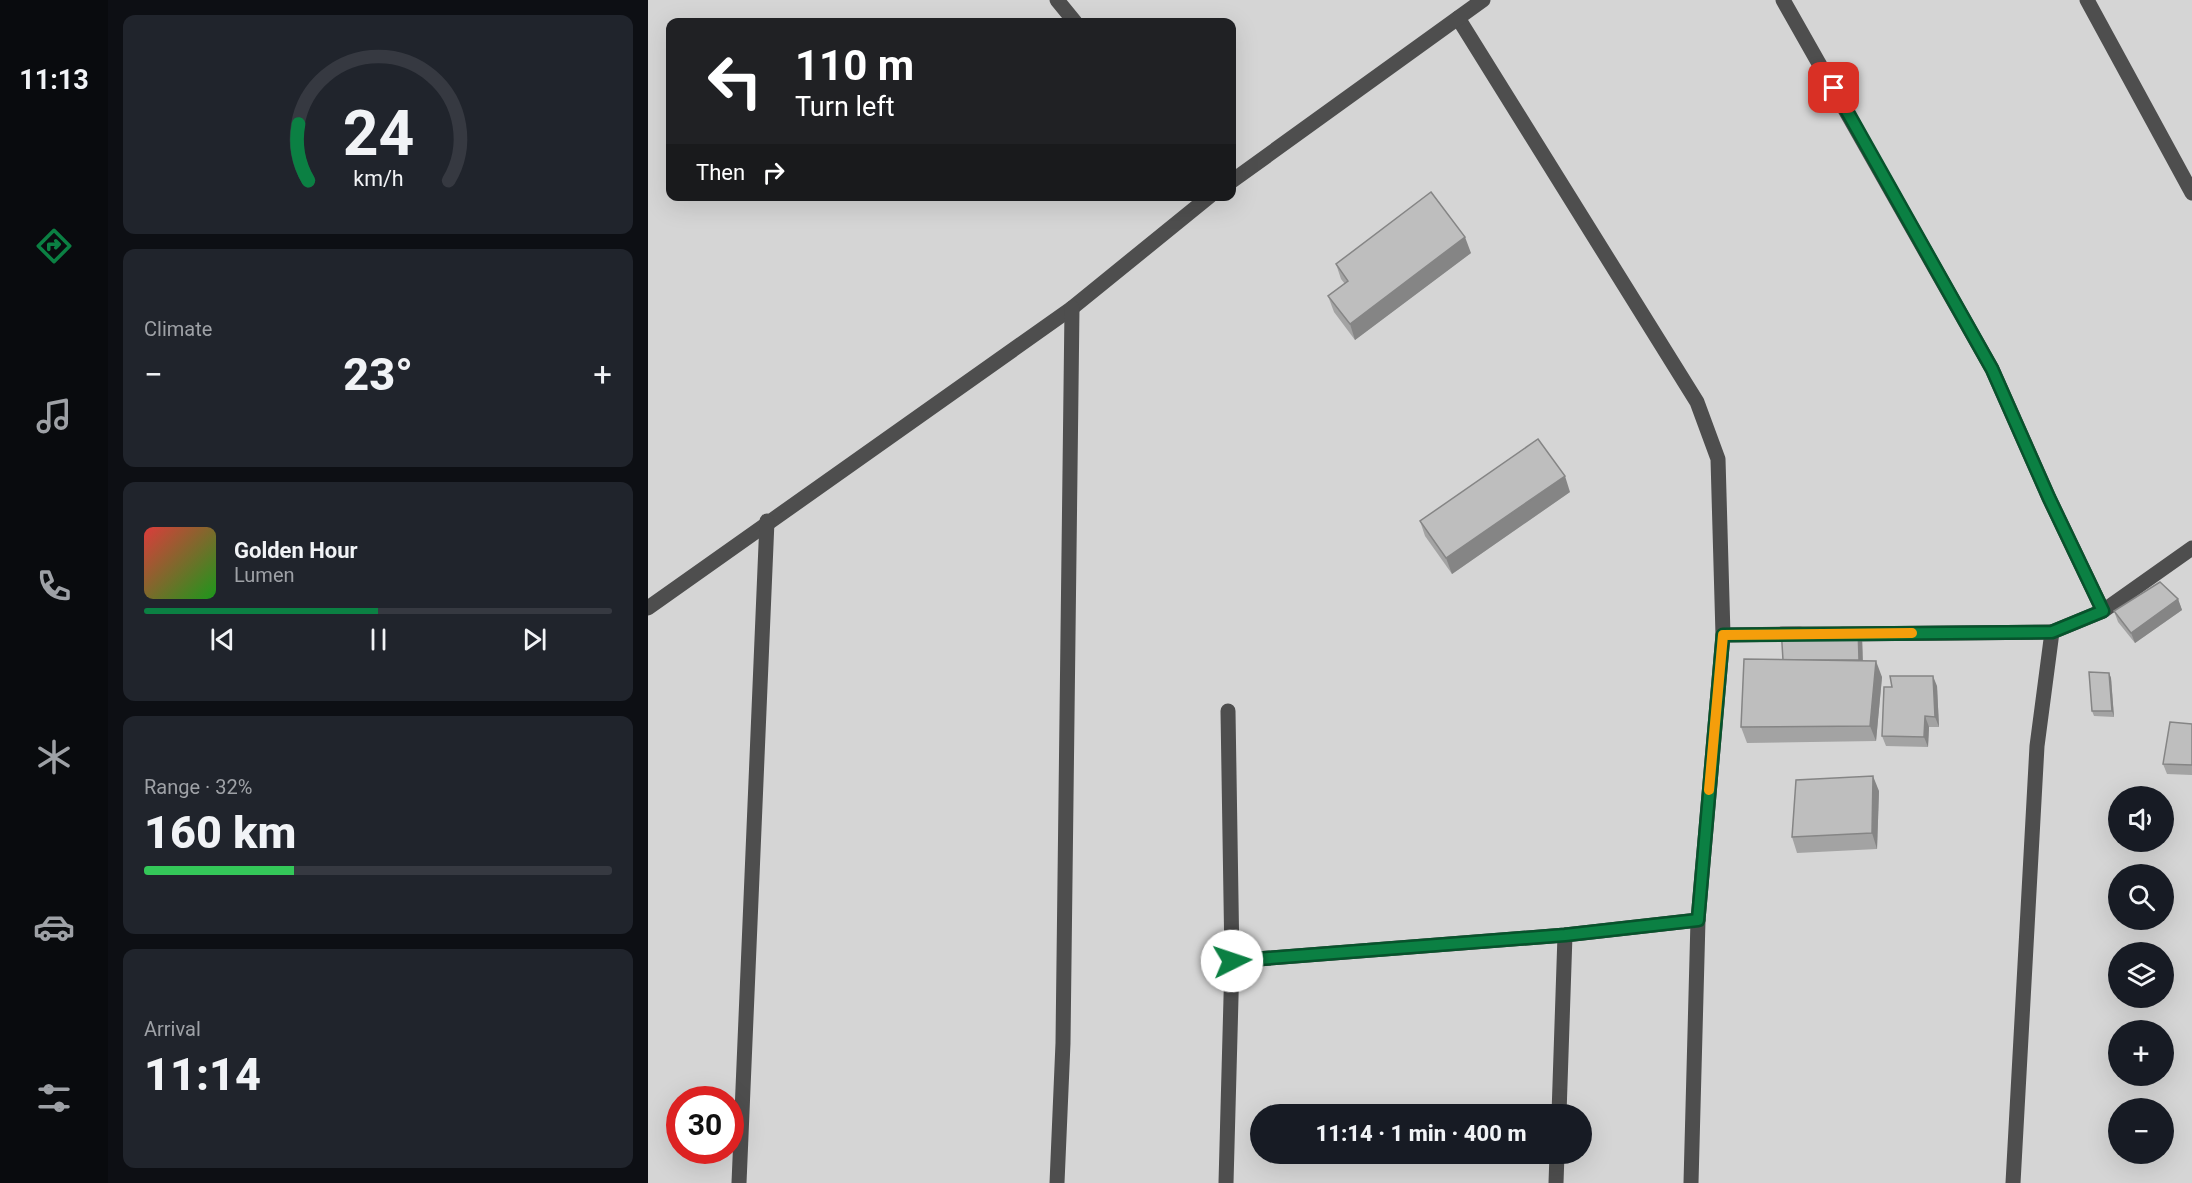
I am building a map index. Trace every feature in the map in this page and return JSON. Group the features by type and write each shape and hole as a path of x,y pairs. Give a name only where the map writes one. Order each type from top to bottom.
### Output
{"street":[{"path":"1057,0 1072,18"},
{"path":"1236,178 1483,0"},
{"path":"1783,0 1992,369 2049,498 2103,611"},
{"path":"2087,0 2192,193"},
{"path":"1458,18 1702,412 1718,459 1723,635 1698,920 1691,1183"},
{"path":"648,608 767,521 1072,308 1200,201"},
{"path":"1057,1183 1063,1043 1072,308"},
{"path":"739,1183 767,521"},
{"path":"1723,635 2052,632 2103,611 2192,548"},
{"path":"2013,1183 2037,746 2052,632"},
{"path":"1226,1183 1232,961 1228,711"},
{"path":"1232,961 1565,935 1698,920"},
{"path":"1559,1104 1565,935"},
{"path":"1556,1183 1557,1164"}],"shaded area":[{"path":"648,0 2192,0 2192,1183 648,1183"}],"building":[{"path":"1431,192 1465,237 1350,324 1328,296 1348,281 1336,264"},
{"path":"1538,439 1565,476 1446,558 1420,521"},
{"path":"2160,582 2178,599 2131,633 2114,611"},
{"path":"1781,627 1858,627 1859,660 1783,660"},
{"path":"1744,659 1876,661 1870,726 1741,727"},
{"path":"2089,672 2109,673 2112,711 2092,711"},
{"path":"1890,676 1933,676 1935,717 1925,716 1924,737 1882,736 1884,687 1892,687"},
{"path":"2170,722 2192,724 2192,765 2163,764"},
{"path":"1873,776 1872,833 1792,837 1796,780"}],"slow traffic":[{"path":"1709,790 1723,635 1912,633"}],"route":[{"path":"1232,961 1565,935 1698,920 1723,635 2052,632 2103,611 2049,498 1992,369 1834,88"}]}
